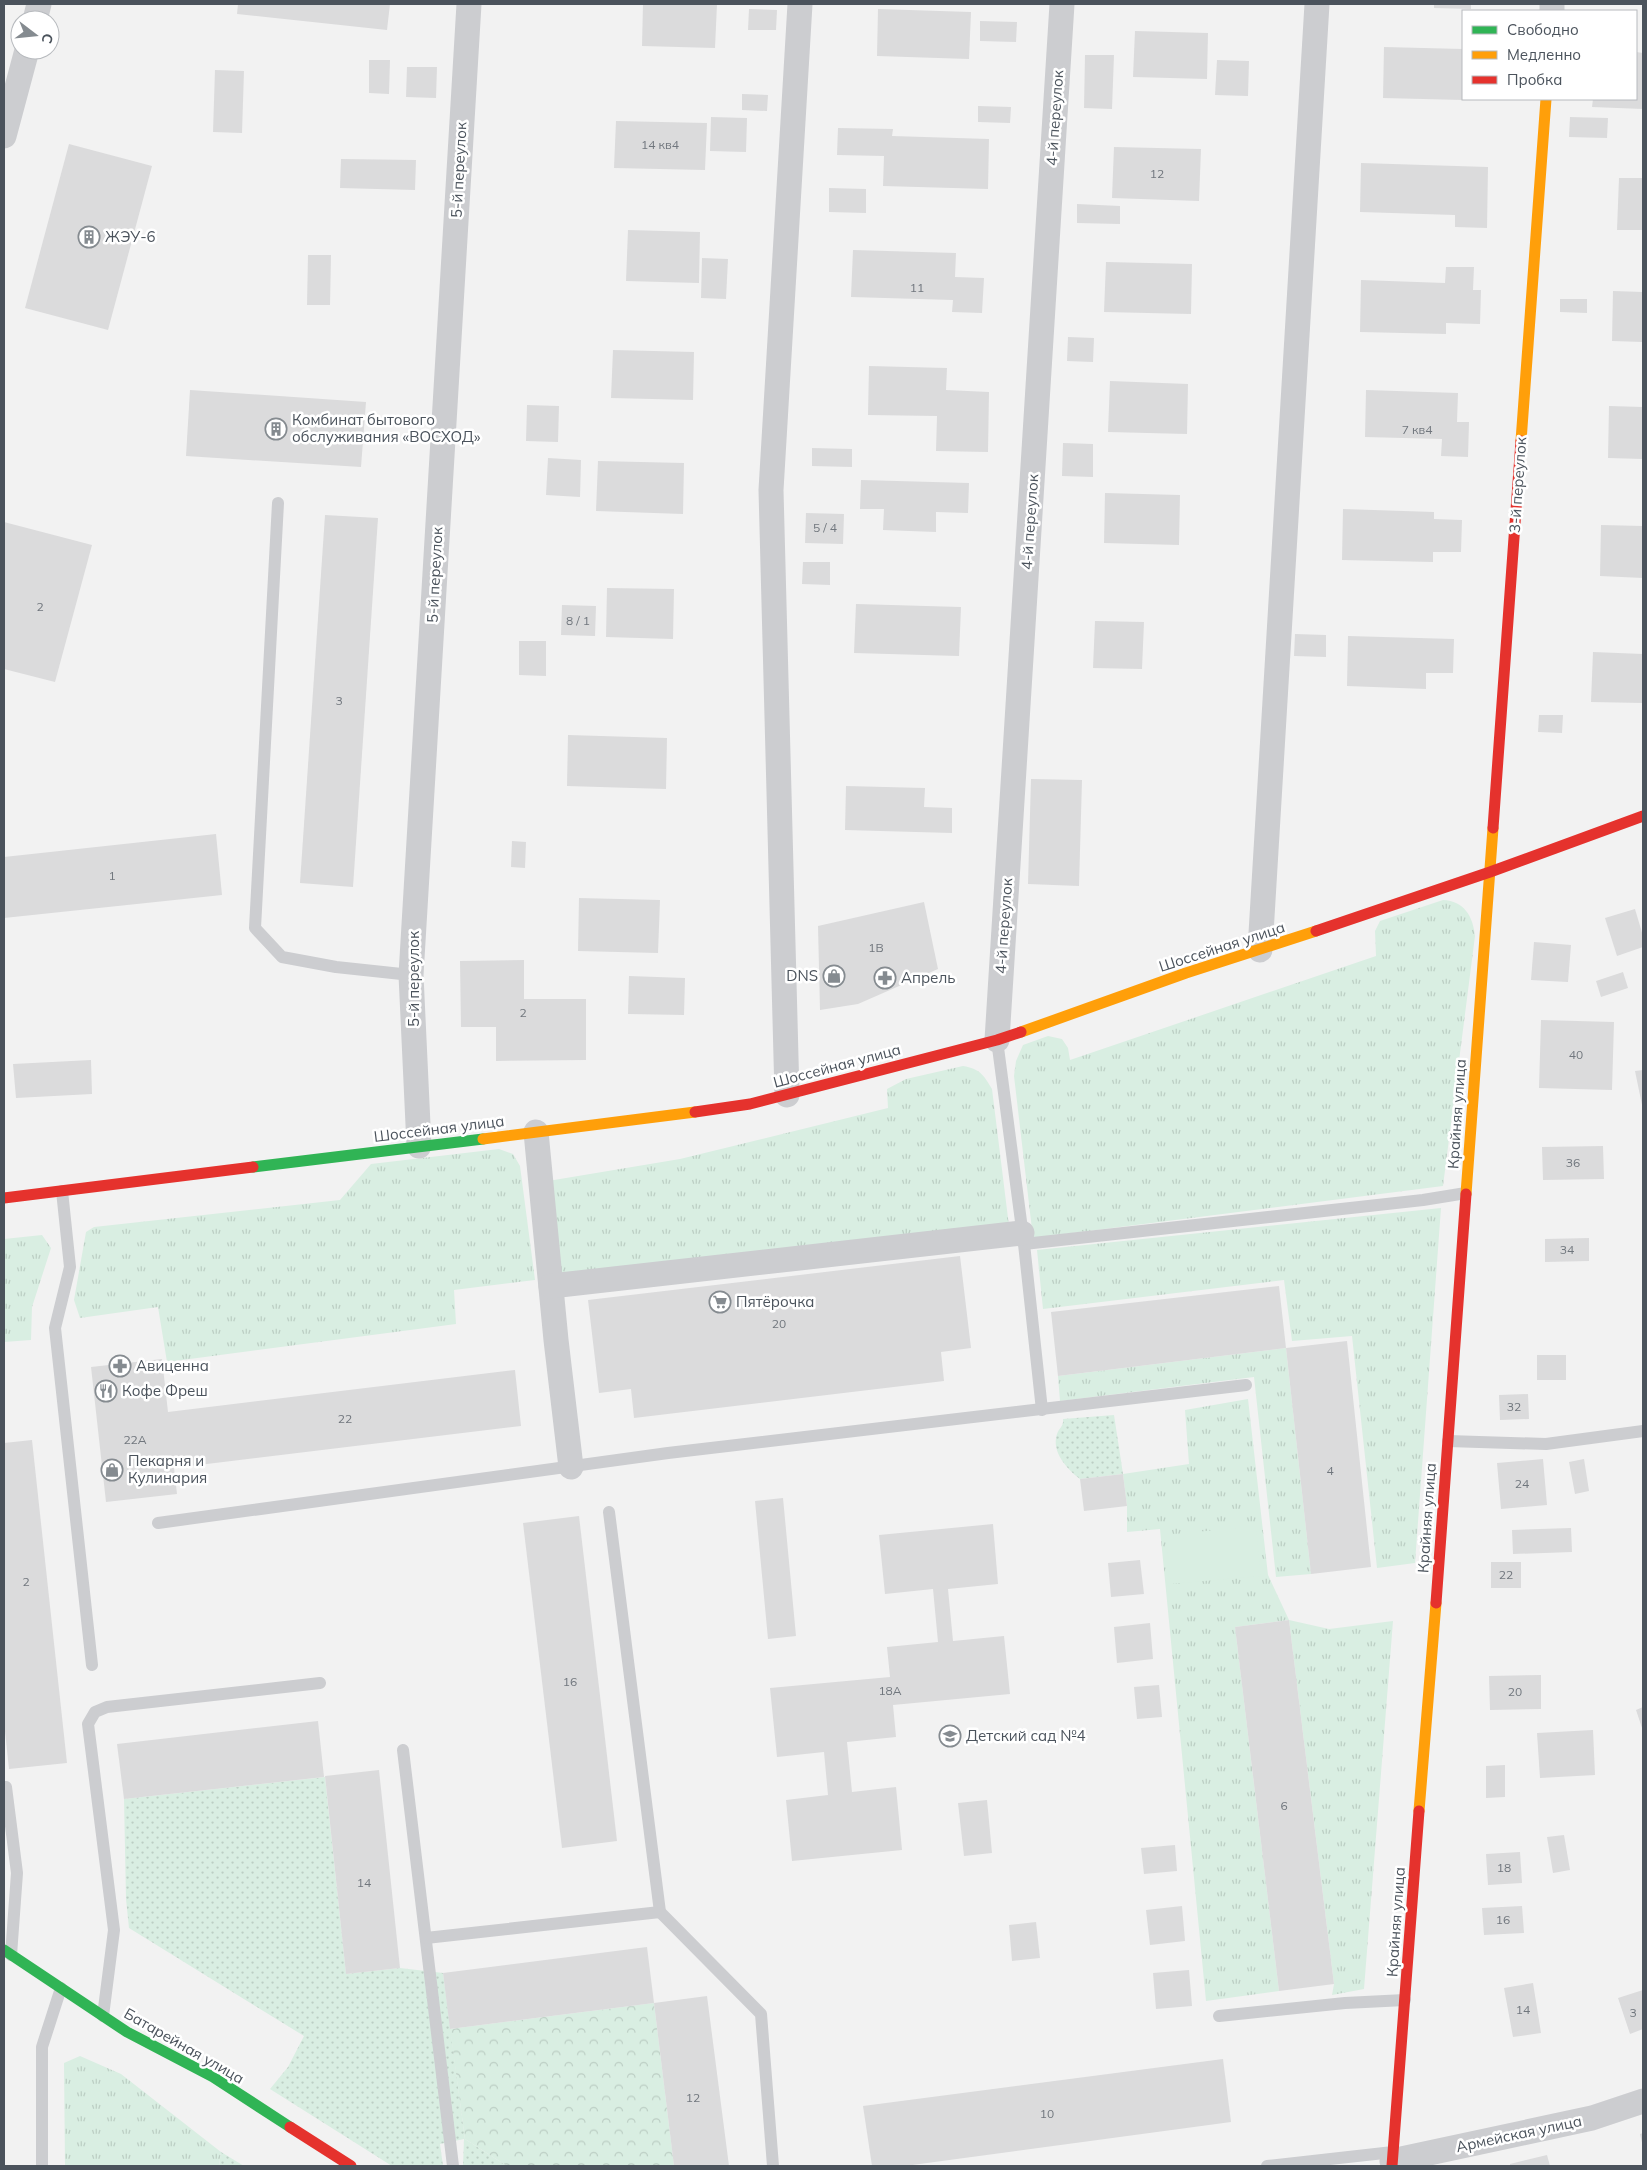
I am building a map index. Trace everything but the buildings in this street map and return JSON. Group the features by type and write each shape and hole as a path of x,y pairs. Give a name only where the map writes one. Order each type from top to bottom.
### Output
{"main road":[{"name":"3-й переулок","path":"1490,872 1546,100"},
{"name":"Шоссейная улица","path":"4,1198 676,1116 750,1104 997,1040 1186,974 1490,872 1643,816"},
{"name":"Крайняя улица","path":"1393,2160 1490,872"},
{"name":"Батарейная улица","path":"8,1952 127,2032 213,2077 351,2166"}],"street":[{"name":"5-й переулок","path":"419,1146 411,975 469,4"},
{"path":"787,1095 772,490 800,4"},
{"name":"4-й переулок","path":"997,1040 1062,4"},
{"path":"1260,950 1317,4"},
{"path":"4,136 24,60"},
{"path":"536,1132 571,1467"},
{"path":"551,1286 1023,1239"},
{"name":"Армейская улица","path":"1393,2160 1592,2118 1643,2101"}],"lane":[{"path":"278,503 255,928 282,958 336,967 411,975"},
{"path":"997,1040 1023,1239 1042,1410"},
{"path":"62,1191 70,1267 55,1328 92,1665"},
{"path":"1023,1239 1422,1200 1466,1193"},
{"path":"158,1523 668,1453 1246,1385"},
{"path":"1448,1441 1546,1444 1643,1431"},
{"path":"609,1512 660,1912 760,2014 773,2166"},
{"path":"103,2016 114,1930 88,1724 95,1712 107,1707 320,1683"},
{"path":"403,1750 453,2166"},
{"path":"6,1787 17,1873 8,1952"},
{"path":"426,1938 660,1912"},
{"path":"42,2166 42,2047 61,1988"},
{"path":"1219,2016 1344,2003 1405,2000"},
{"path":"1267,2166 1393,2160"}],"green space":[{"path":"1443,900 1457,903 1466,911 1470,916 1475,936 1443,1186 1033,1238 1014,1076 1016,1061 1023,1045 1048,1036 1062,1039 1068,1048 1070,1060 1376,956 1375,931 1380,921"},
{"path":"963,1066 981,1073 992,1089 1009,1226 558,1274 548,1181 680,1159 888,1108 887,1089 906,1079"},
{"path":"499,1149 513,1154 520,1166 535,1280 454,1290 456,1324 167,1362 158,1307 80,1318 74,1300 86,1232 94,1227 340,1200 371,1164"},
{"path":"1441,1208 1415,1563 1377,1568 1352,1336 1292,1341 1284,1280 1043,1309 1037,1250"},
{"path":"42,1235 51,1248 32,1307 31,1340 4,1342 4,1239"},
{"path":"1286,1348 1311,1574 1276,1577 1254,1377 1060,1401 1058,1376"},
{"path":"1248,1399 1268,1575 1289,1620 1235,1627 1279,1991 1206,2001 1160,1529 1127,1532 1127,1506 1123,1474 1189,1464 1185,1410"},
{"path":"1114,1415 1123,1474 1080,1479 1061,1460 1056,1447 1057,1434 1063,1419"},
{"path":"1256,1526 1261,1576 1171,1584 1166,1535"},
{"path":"1289,1620 1329,1629 1393,1621 1364,1989 1332,1995 1334,1984"},
{"path":"325,1777 346,1974 400,1968 443,1973 465,2139 507,2166 463,2166 464,2139 440,2144 443,2166 392,2166 270,2089 288,2067 304,2036 129,1928 126,1899 124,1799"},
{"path":"654,2003 674,2166 507,2166 465,2139 450,2029"},
{"path":"80,2056 121,2074 221,2152 219,2166 65,2166 64,2063"},
{"path":"221,2152 244,2166 219,2166"}],"traffic: fast":[{"path":"253,1167 483,1139"},
{"path":"4,1950 127,2032 213,2077 290,2127"}],"traffic: slow":[{"path":"1521,441 1546,100"},
{"path":"1466,1194 1493,828"},
{"path":"1021,1032 1186,973 1316,931"},
{"path":"483,1139 695,1112"},
{"path":"1419,1811 1436,1603"}],"traffic: jam":[{"path":"1493,828 1521,441"},
{"path":"1316,931 1490,872 1643,816"},
{"path":"695,1112 750,1104 997,1040 1021,1032"},
{"path":"4,1198 253,1167"},
{"path":"1436,1603 1466,1194"},
{"path":"1392,2166 1419,1811"},
{"path":"290,2127 351,2166"}],"place":[{"name":"ЖЭУ-6","path":"89,237"},
{"name":"Комбинат бытового обслуживания «ВОСХОД»","path":"276,429"},
{"name":"DNS","path":"834,976"},
{"name":"Апрель","path":"885,978"},
{"name":"Пятёрочка","path":"720,1302"},
{"name":"Авиценна","path":"120,1366"},
{"name":"Кофе Фреш","path":"106,1391"},
{"name":"Пекарня и Кулинария","path":"112,1470"},
{"name":"Детский сад №4","path":"950,1736"}]}
